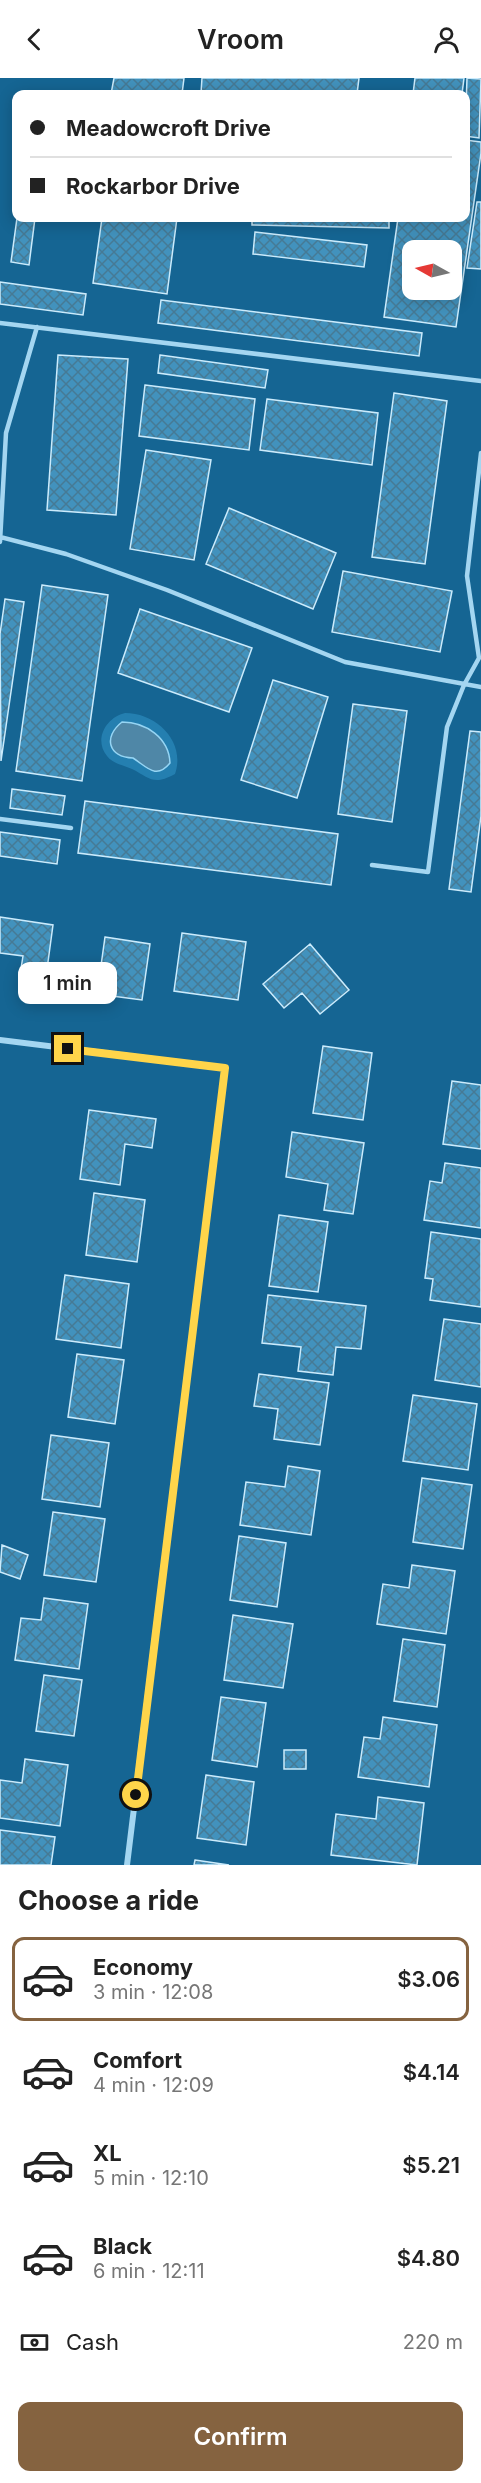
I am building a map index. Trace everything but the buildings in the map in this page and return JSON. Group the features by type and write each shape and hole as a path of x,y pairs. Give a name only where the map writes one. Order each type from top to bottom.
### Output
{"street":[{"path":"0,1041 225,1068 127,1865"}],"lane":[{"path":"0,323 481,381"},
{"path":"37,327 6,433 1,538 66,554 167,590 345,662 481,687"},
{"path":"372,865 428,872 447,727 464,685 479,658 467,576 481,453"},
{"path":"0,819 71,828"}],"shaded area":[{"path":"125,713 148,718 166,732 176,751 175,774 162,780 156,780 109,759 101,743 104,730 113,719"},
{"path":"122,722 139,725 155,733 169,754 170,763 160,771 156,771 147,768 133,758 118,754 111,745 111,740 112,734"}],"route":[{"path":"68,1049 225,1068 136,1795"}]}
